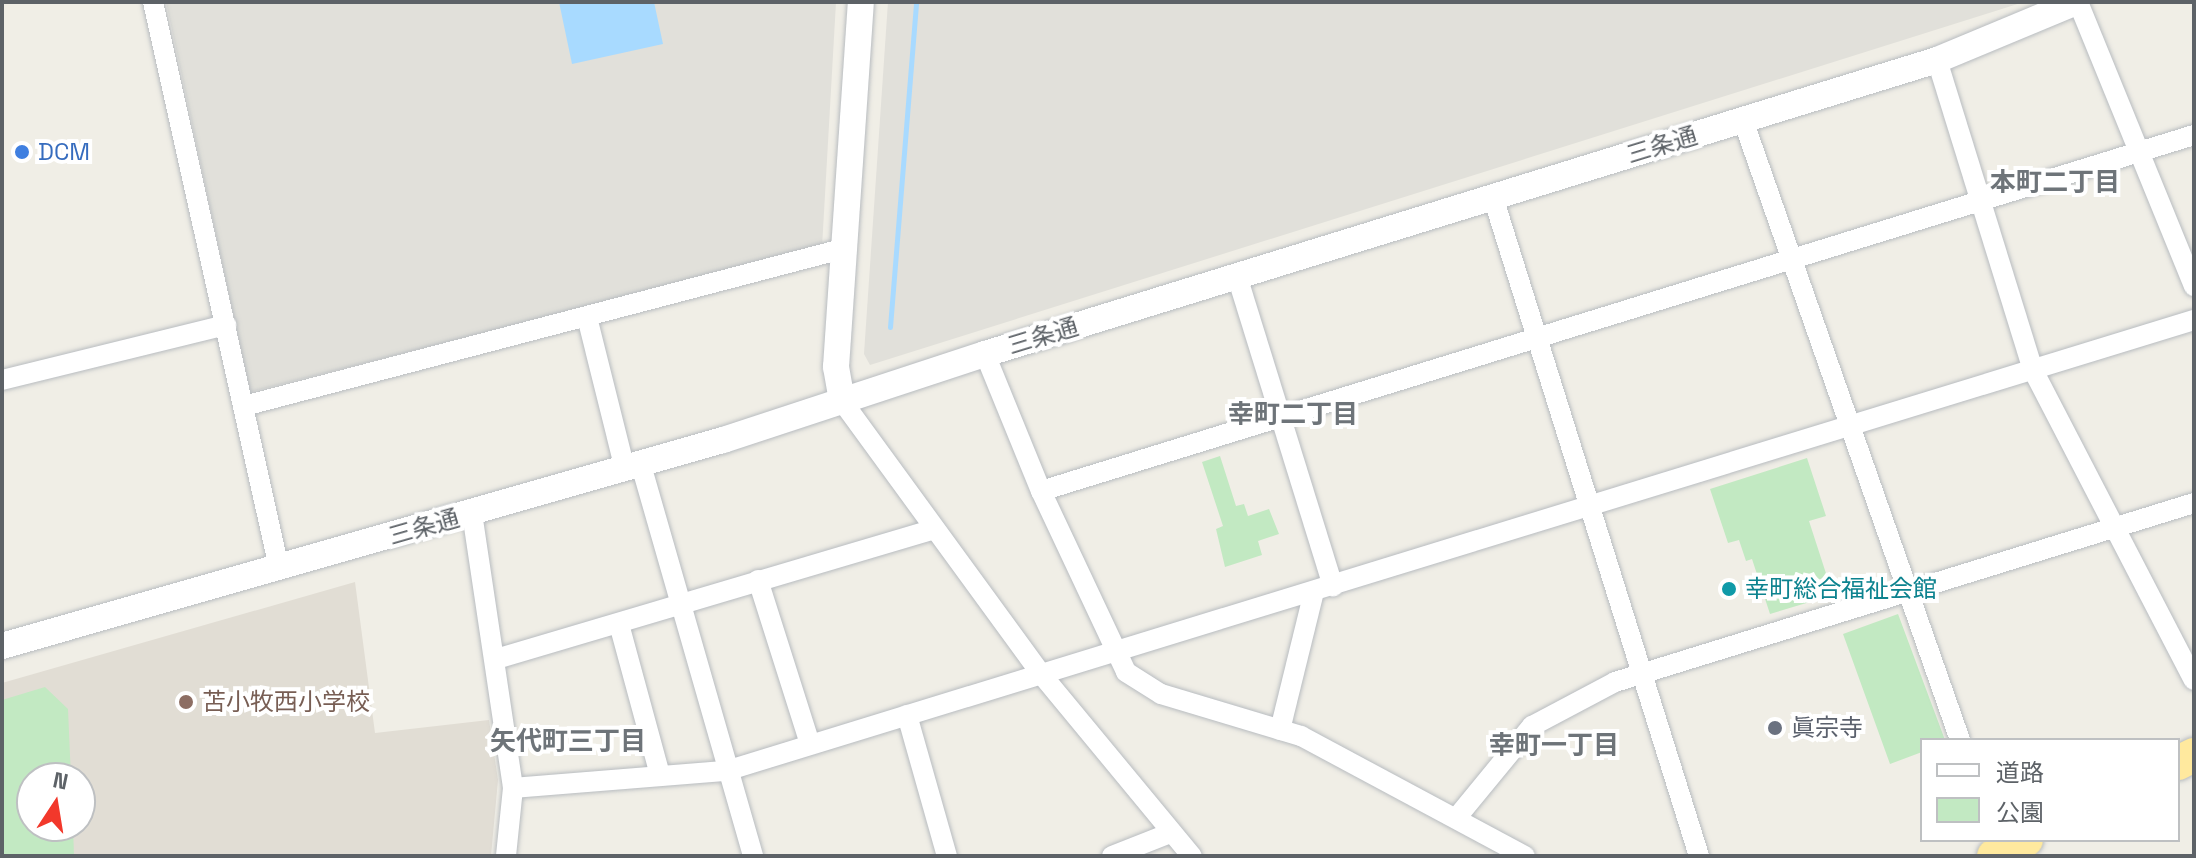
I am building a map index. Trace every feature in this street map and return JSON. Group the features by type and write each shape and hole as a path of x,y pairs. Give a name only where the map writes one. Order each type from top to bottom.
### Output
{"street":[{"path":"153,2 279,568"},
{"path":"861,2 836,367 842,401 932,530 1042,675 1192,856"},
{"path":"2077,2 2194,286"},
{"name":"三条通","path":"2,646 633,467 985,354 1937,60 2077,2"},
{"path":"1937,60 2033,370 2194,680"},
{"path":"1743,120 1959,738"},
{"path":"1041,491 2194,135"},
{"path":"1493,197 1699,856"},
{"path":"244,406 842,249"},
{"path":"1237,276 1281,417 1323,589 1280,730"},
{"path":"587,317 633,467 684,601 726,771 753,856"},
{"path":"513,788 726,771 2194,320"},
{"path":"2,380 226,325"},
{"path":"985,354 1041,491 1114,653 1126,672 1161,694 1280,730 1458,816 1525,856"},
{"path":"1458,816 1532,726 1642,674 2194,503"},
{"path":"472,513 513,788 506,856"},
{"path":"496,659 932,530"},
{"path":"758,580 810,744"},
{"path":"619,624 660,775"},
{"path":"907,715 947,856"},
{"path":"1112,856 1170,833"}],"shaded area":[{"path":"166,2 836,2 822,247 250,392"},
{"path":"888,2 2024,2 870,365 864,354"},
{"name":"苫小牧西小学校","path":"355,582 375,733 489,720 498,780 491,856 2,856 2,683"}],"green space":[{"path":"1220,456 1236,506 1244,504 1248,516 1269,509 1279,534 1258,541 1262,555 1225,567 1216,529 1223,526 1202,462"},
{"path":"1807,458 1826,516 1809,521 1833,595 1770,614 1752,559 1746,561 1739,540 1728,543 1710,489"},
{"path":"1898,614 1944,738 1920,738 1920,753 1890,764 1843,634"},
{"path":"45,687 68,709 70,762 16,762 16,842 74,842 74,856 2,856 2,700"}],"water":[{"path":"559,2 654,2 663,44 572,64"}],"waterway":[{"path":"890,327 916,2"}],"place":[{"name":"DCM","path":"22,152"},
{"name":"幸町総合福祉会館","path":"1729,589"},
{"name":"苫小牧西小学校","path":"186,702"},
{"name":"眞宗寺","path":"1775,728"}],"district":[{"name":"本町二丁目","path":"2055,183"},
{"name":"幸町二丁目","path":"1293,415"},
{"name":"矢代町三丁目","path":"568,742"},
{"name":"幸町一丁目","path":"1554,746"}]}
